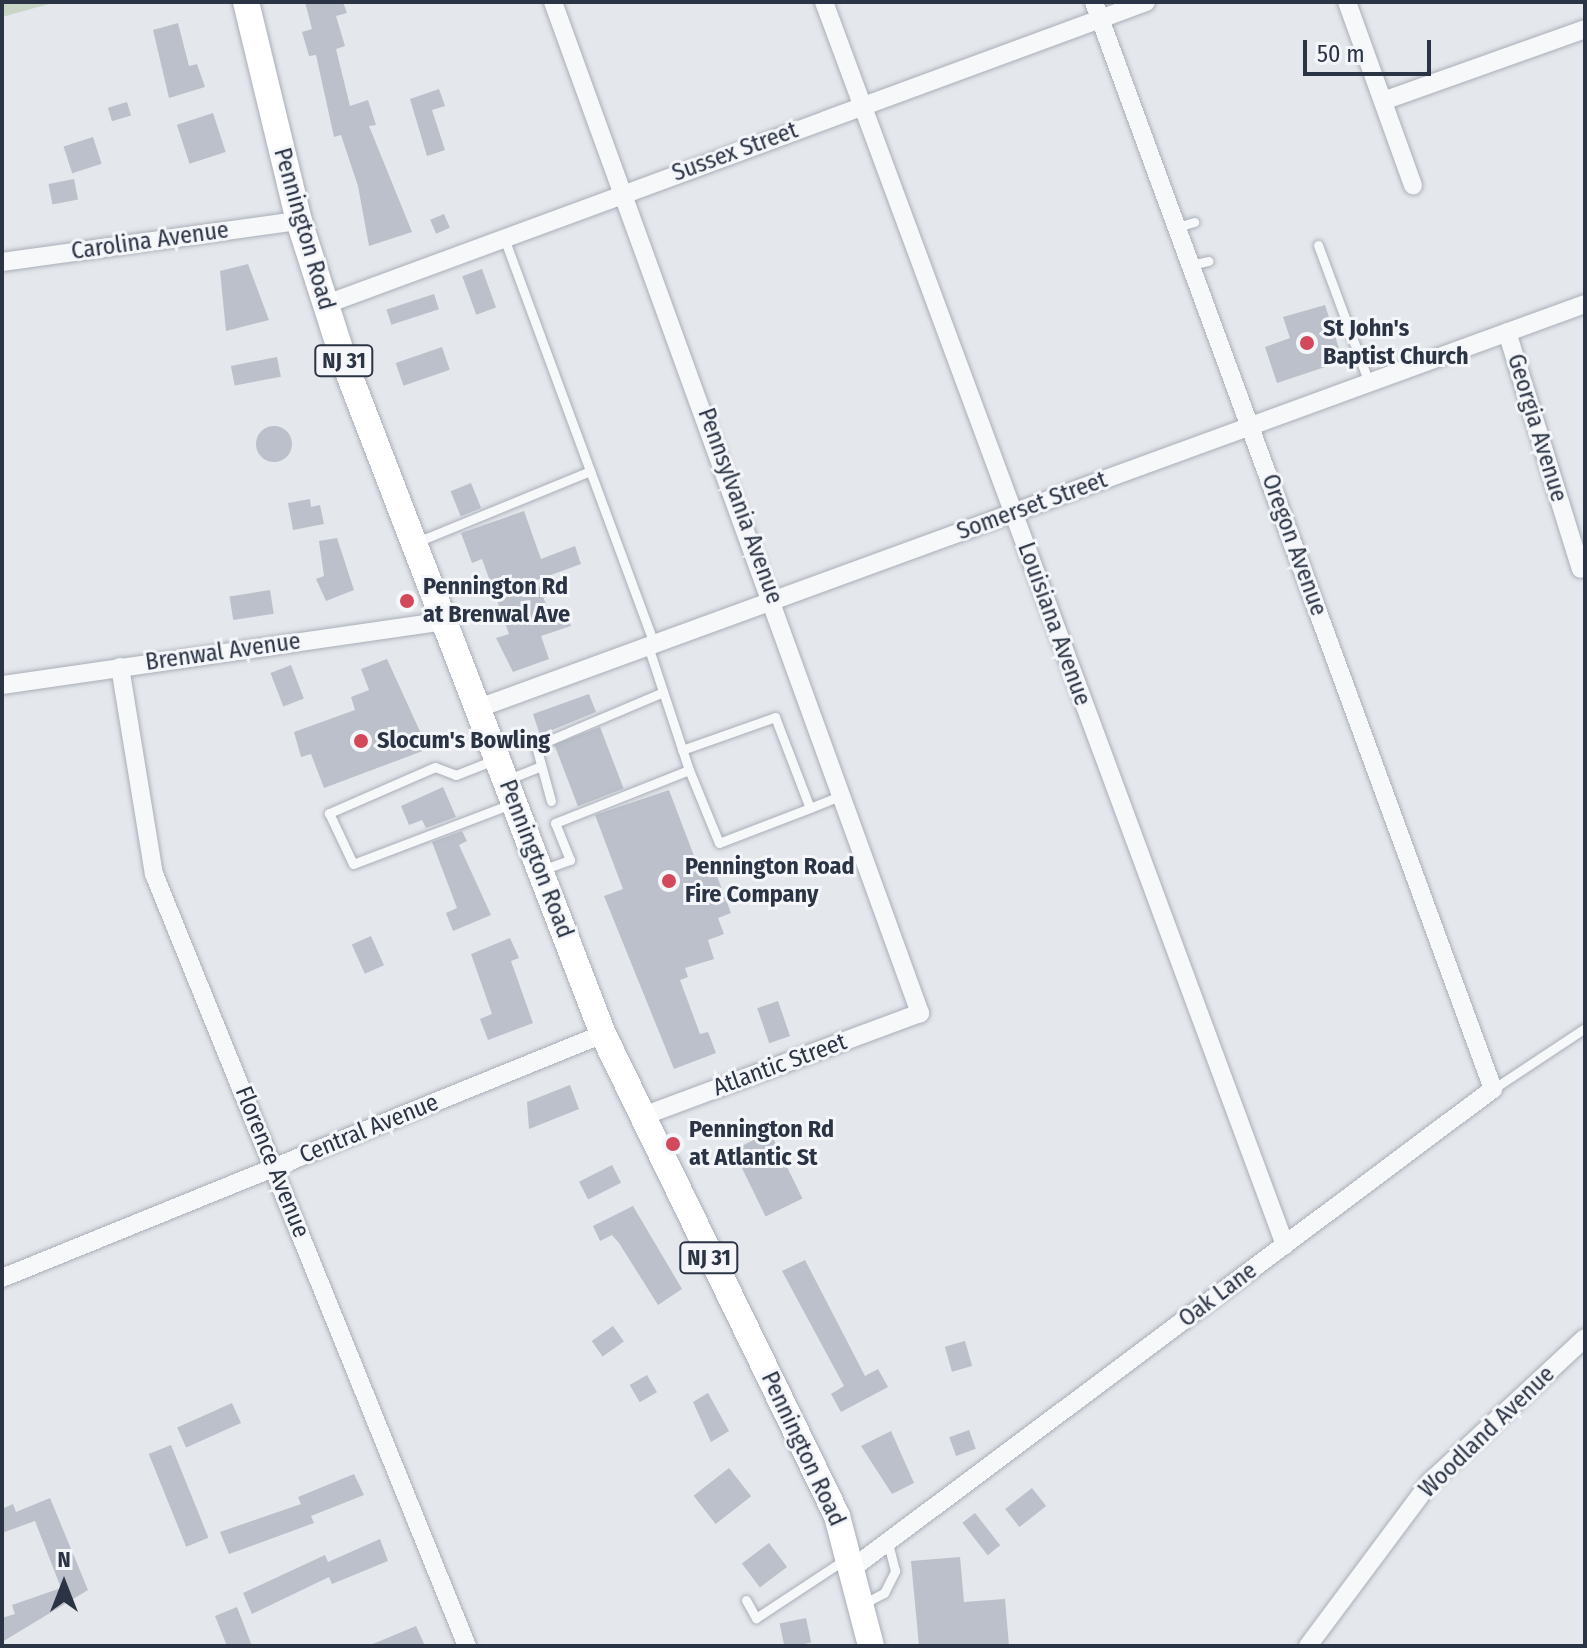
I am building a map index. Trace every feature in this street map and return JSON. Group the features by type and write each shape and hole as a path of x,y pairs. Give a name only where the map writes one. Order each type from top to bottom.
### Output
{"main road":[{"name":"Pennington Road","path":"246,2 299,221 324,305 414,543 603,1034 640,1117 819,1474 852,1562 871,1646"}],"street":[{"name":"Pennsylvania Avenue","path":"553,2 775,600 920,1013"},
{"name":"Louisiana Avenue","path":"824,2 1285,1245"},
{"name":"Sussex Street","path":"324,305 861,105 1096,9 1146,2"},
{"path":"1347,2 1413,185"},
{"name":"Oregon Avenue","path":"1096,9 1200,263 1250,426 1493,1089"},
{"path":"1383,101 1585,29"},
{"name":"Carolina Avenue","path":"2,262 299,221"},
{"name":"Somerset Street","path":"479,708 1585,304"},
{"name":"Georgia Avenue","path":"1507,332 1581,569"},
{"name":"Brenwal Avenue","path":"2,685 444,621"},
{"name":"Florence Avenue","path":"120,667 147,851 467,1646"},
{"name":"Atlantic Street","path":"640,1117 920,1013"},
{"name":"Central Avenue","path":"2,1278 603,1034"},
{"name":"Oak Lane","path":"852,1562 888,1542 1493,1089"},
{"name":"Woodland Avenue","path":"1308,1646 1431,1481 1585,1338"}],"lane":[{"path":"504,238 651,645 689,770 719,843 845,794"},
{"path":"1318,245 1369,383"},
{"path":"414,543 590,471"},
{"path":"551,801 534,752 542,742 663,692"},
{"path":"682,750 775,717 810,808"},
{"path":"506,781 456,775 435,767 329,813 353,864 506,781 539,767"},
{"path":"539,871 570,860 555,823 689,770"},
{"name":"Oak Lane","path":"1493,1089 1585,1028"},
{"path":"863,1604 884,1593 895,1571 888,1542"},
{"path":"746,1600 756,1618 852,1562"}],"green space":[{"path":"2,2 56,2 2,17"}],"building":[{"path":"305,2 343,2 347,13 336,16 345,46 336,49 350,106 368,100 376,125 369,126 412,232 369,246 358,186 341,135 334,137 316,55 309,56 302,32 312,29"},
{"path":"178,23 189,66 197,64 205,87 169,98 153,30"},
{"path":"439,89 445,106 432,110 445,150 427,156 410,99"},
{"path":"127,102 131,115 112,121 108,108"},
{"path":"213,113 226,152 190,164 177,125"},
{"path":"93,137 102,164 72,173 64,147"},
{"path":"74,179 78,200 52,205 48,184"},
{"path":"444,214 450,228 436,234 430,220"},
{"path":"248,264 269,320 226,331 220,271"},
{"path":"482,269 496,308 476,315 462,276"},
{"path":"434,294 439,309 391,325 386,309"},
{"name":"St John's Baptist Church","path":"1325,305 1343,361 1277,383 1265,347 1290,338 1283,317"},
{"path":"442,347 450,370 403,386 396,363"},
{"path":"277,357 281,377 235,386 231,366"},
{"path":"274,426 287,431 292,444 287,457 274,462 261,457 256,444 261,431"},
{"path":"471,483 481,508 461,516 451,491"},
{"path":"310,499 311,507 320,505 324,524 293,530 288,503"},
{"path":"524,511 541,559 575,546 581,564 537,580 551,618 566,613 571,626 541,636 549,659 513,672 496,638 509,634 482,559 472,563 461,533"},
{"path":"337,538 354,590 326,601 316,579 324,576 319,541"},
{"path":"270,590 274,614 233,620 230,596"},
{"name":"Slocum's Bowling","path":"387,659 428,749 324,788 311,754 301,757 294,732 355,710 351,697 369,690 361,669"},
{"path":"291,665 304,699 283,706 270,673"},
{"path":"589,694 596,712 540,735 533,714"},
{"path":"600,727 624,789 578,806 554,745"},
{"path":"443,787 456,817 426,828 422,820 409,825 401,806"},
{"name":"Pennington Road Fire Company","path":"669,790 699,869 717,876 731,913 718,918 724,934 708,940 714,959 685,968 688,977 680,980 700,1034 708,1032 716,1053 674,1069 604,896 623,889 595,815"},
{"path":"462,831 467,841 459,845 491,915 453,931 446,913 457,908 432,842"},
{"path":"371,936 384,965 365,974 352,945"},
{"path":"510,938 519,958 511,961 533,1023 488,1040 480,1019 492,1014 471,954"},
{"path":"778,1001 790,1036 769,1043 757,1008"},
{"path":"570,1085 579,1109 529,1129 527,1102"},
{"path":"770,1132 802,1199 766,1216 733,1150"},
{"path":"612,1165 621,1183 588,1200 579,1182"},
{"path":"633,1206 682,1289 658,1305 619,1243 612,1235 600,1241 593,1226"},
{"path":"805,1260 865,1376 878,1369 888,1387 841,1412 831,1394 844,1386 782,1271"},
{"path":"613,1326 624,1342 603,1356 592,1341"},
{"path":"965,1341 972,1366 952,1372 945,1347"},
{"path":"647,1375 657,1392 640,1402 630,1385"},
{"path":"708,1393 729,1431 711,1442 693,1402"},
{"path":"232,1403 241,1423 186,1448 177,1427"},
{"path":"969,1430 976,1449 956,1456 949,1437"},
{"path":"891,1431 914,1483 892,1494 861,1446"},
{"path":"171,1445 208,1538 186,1547 149,1454"},
{"path":"729,1468 751,1496 716,1524 694,1496"},
{"path":"354,1474 364,1495 311,1516 314,1523 229,1554 220,1532 301,1504 298,1497"},
{"path":"1032,1488 1046,1506 1019,1527 1005,1509"},
{"path":"50,1498 88,1590 2,1642 2,1618 15,1614 12,1605 61,1588 35,1521 2,1533 2,1509 13,1504 16,1512"},
{"path":"975,1513 1000,1545 988,1555 962,1523"},
{"path":"380,1539 388,1561 332,1584 329,1577 252,1614 243,1593 325,1555 328,1562"},
{"path":"769,1543 787,1567 760,1587 742,1563"},
{"path":"960,1557 964,1602 1005,1599 1009,1646 919,1646 911,1561"},
{"path":"237,1607 252,1646 227,1646 215,1616"},
{"path":"806,1618 811,1642 784,1646 780,1624"},
{"path":"416,1626 425,1646 368,1646"}],"place":[{"name":"St John's Baptist Church","path":"1307,343"},
{"name":"Pennington Rd at Brenwal Ave","path":"407,601"},
{"name":"Slocum's Bowling","path":"361,741"},
{"name":"Pennington Road Fire Company","path":"669,881"},
{"name":"Pennington Rd at Atlantic St","path":"673,1144"}]}
